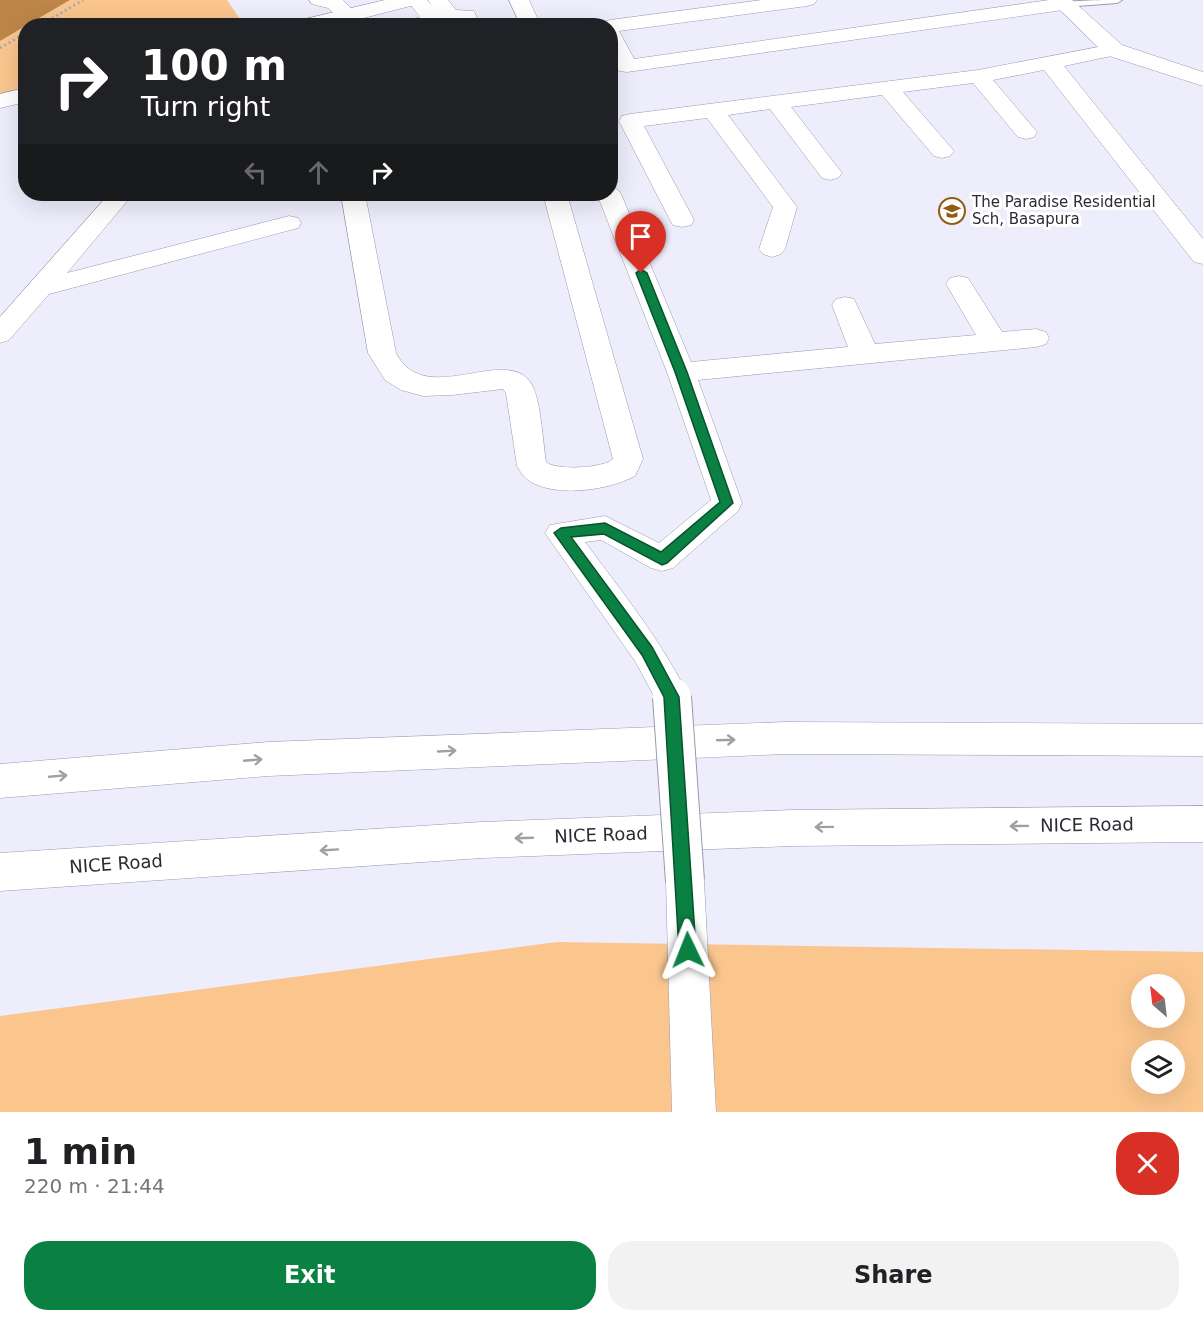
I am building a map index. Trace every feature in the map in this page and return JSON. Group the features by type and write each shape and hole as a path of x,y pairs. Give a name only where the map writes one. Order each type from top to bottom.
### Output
{"main road":[{"path":"316,18 335,4 411,0"},
{"path":"1061,2 1114,50 1203,79"},
{"path":"0,101 18,97"},
{"path":"0,781 268,759 786,738 1203,740"},
{"name":"NICE Road","path":"0,872 482,840 792,828 1203,824"}],"street":[{"path":"417,0 440,12 467,15 468,18"},
{"path":"519,0 527,18"},
{"path":"618,25 807,0"},
{"path":"618,49 627,66 1061,2"},
{"path":"682,220 630,121 978,76 1114,50"},
{"path":"1050,63 1203,256"},
{"path":"978,76 1026,132"},
{"path":"888,88 942,151"},
{"path":"776,102 830,173"},
{"path":"713,110 785,207 772,249"},
{"path":"0,334 116,201"},
{"path":"354,201 382,353 388,365 403,380 415,385 434,386 507,379 512,381 520,390 532,466 538,474 549,478 614,474 625,468 628,459 557,201"},
{"path":"612,201 681,372 727,503 662,560 605,528 561,533 647,651 672,697 685,880 694,1112"},
{"path":"40,288 289,223"},
{"path":"960,284 994,342"},
{"path":"845,305 865,354"},
{"path":"681,372 1036,338"}],"lane":[{"path":"1061,2 1118,0"}],"path":[{"path":"53,18 83,0"},
{"path":"0,48 18,38"}],"shaded area":[{"path":"0,0 70,0 39,18 18,18 18,30 0,41"},
{"path":"70,0 227,0 239,18 40,18"},
{"path":"18,31 18,91 0,95 0,41"},
{"path":"557,942 1203,952 1203,1112 0,1112 0,1016"}],"place":[{"name":"The Paradise Residential Sch, Basapura","path":"952,211"}],"route":[{"path":"641,273 681,372 727,503 662,560 605,528 561,533 647,651 672,697 688,950"}]}
